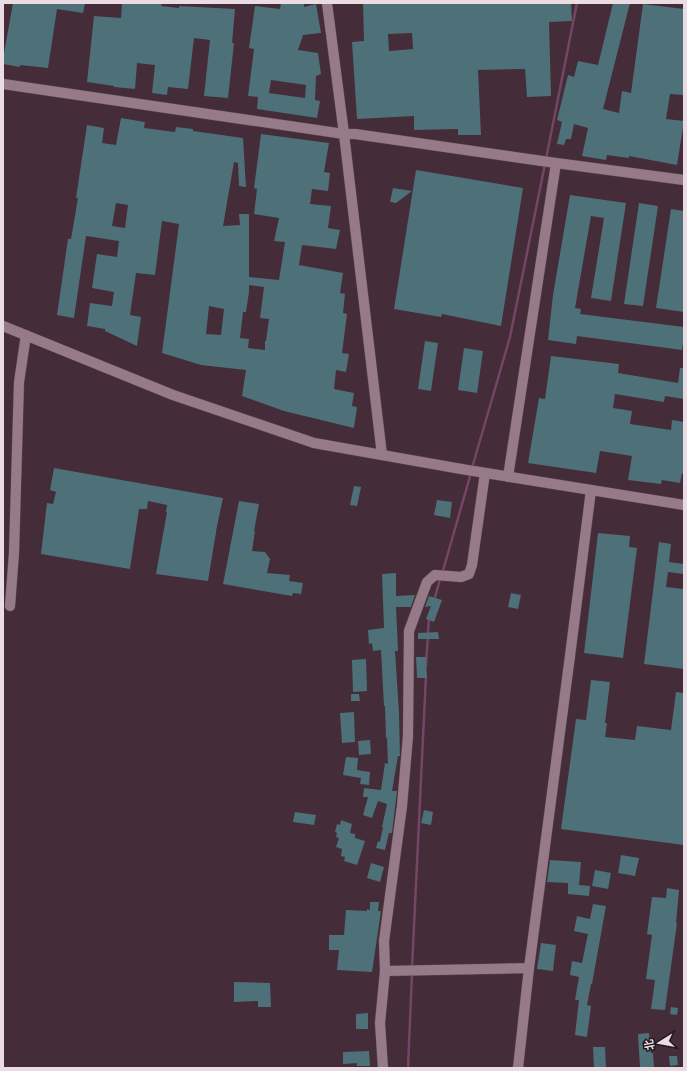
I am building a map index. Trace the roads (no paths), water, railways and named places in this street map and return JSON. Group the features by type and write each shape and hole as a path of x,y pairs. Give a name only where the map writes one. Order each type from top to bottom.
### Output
{"street":[{"path":"327,3 382,455"},
{"path":"3,84 344,134 355,134 684,180"},
{"path":"508,477 554,163"},
{"path":"3,326 173,395 314,443 481,473 684,505"},
{"path":"10,606 14,553 19,382 26,335"},
{"path":"383,1068 380,1023 385,971 384,941 402,806 408,736 409,630 428,582 435,575 461,577 469,574 472,565 481,473"},
{"path":"518,1068 529,968 591,490"},
{"path":"385,971 529,968"}],"waterway":[{"path":"546,159 577,3"},
{"path":"472,468 510,337 545,164"},
{"path":"442,574 471,473"},
{"path":"434,601 440,579"},
{"path":"426,666 429,617"},
{"path":"412,968 426,675"},
{"path":"408,1068 412,973"}]}
